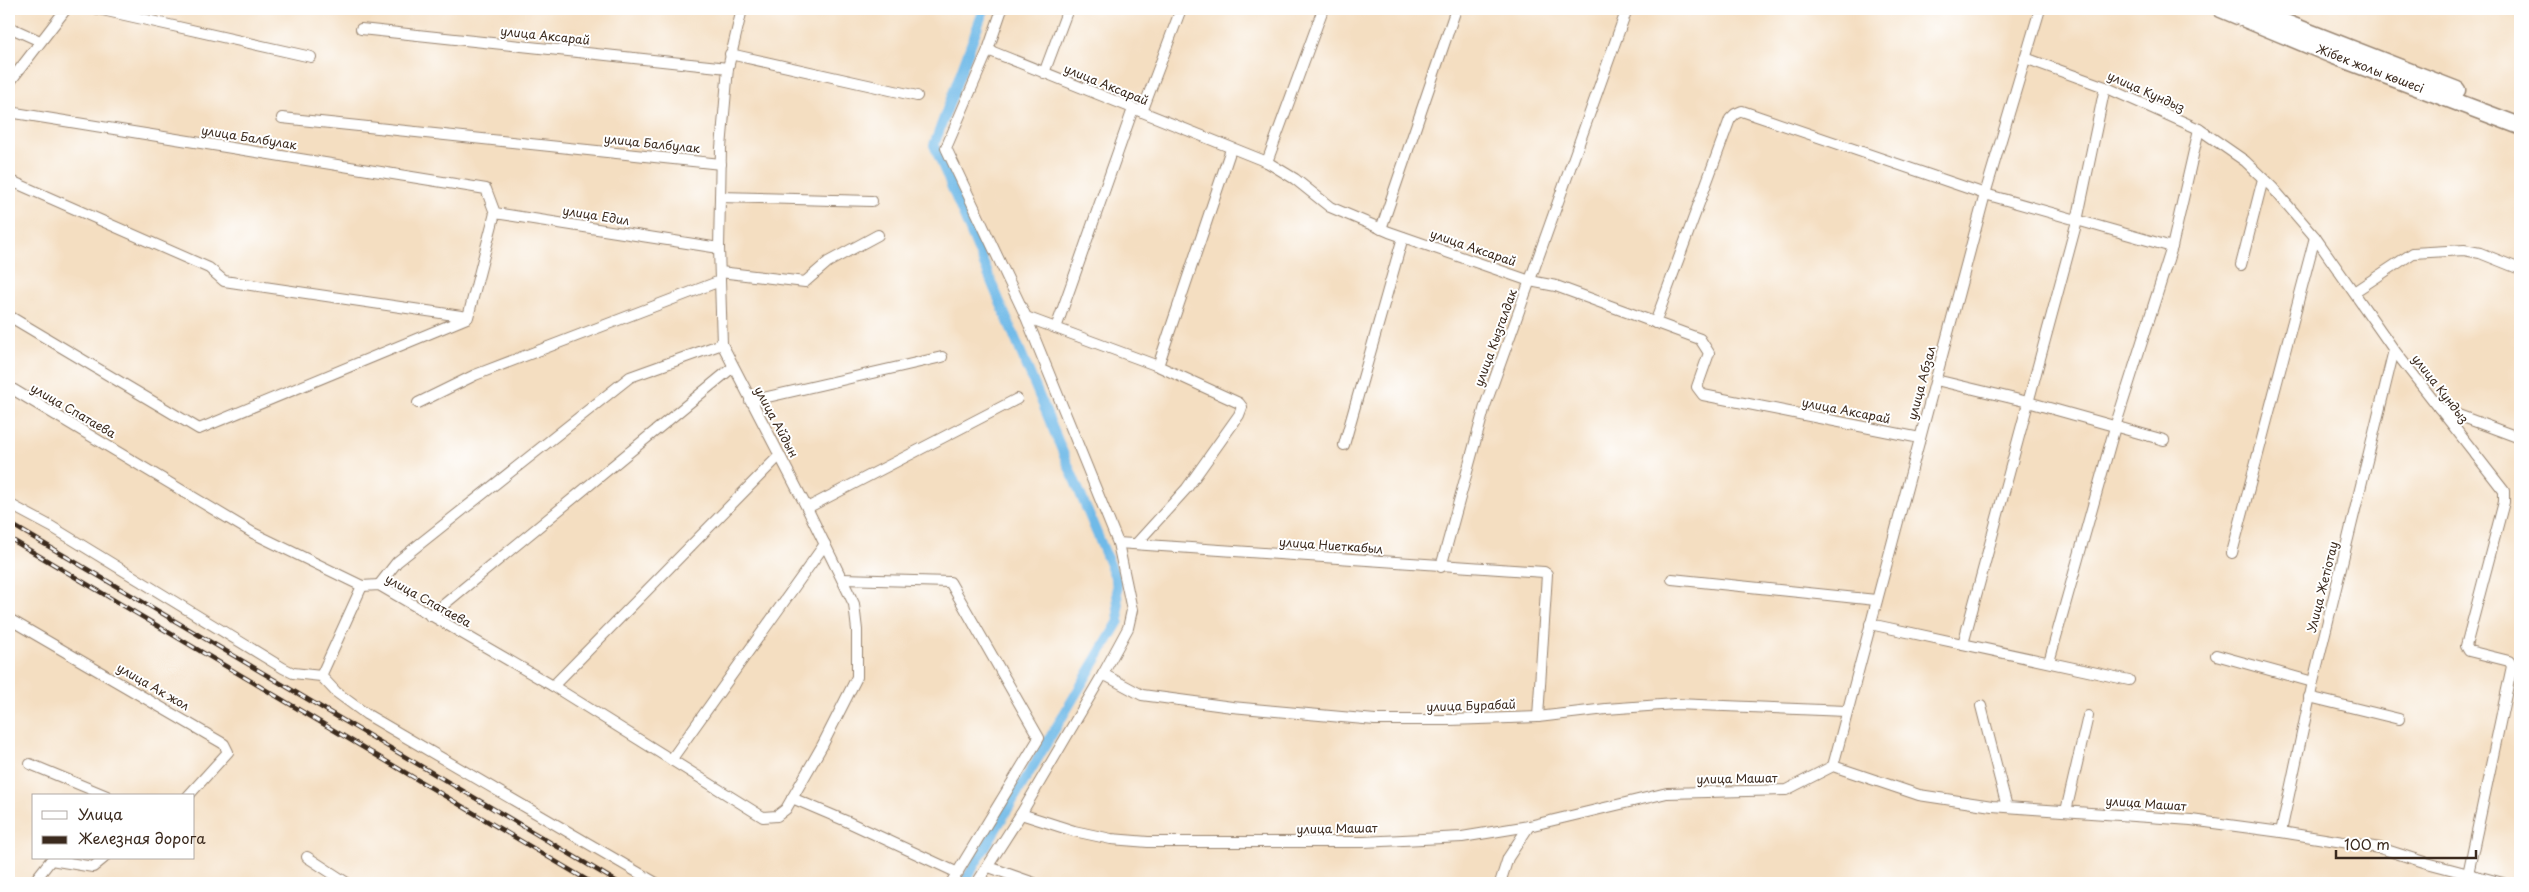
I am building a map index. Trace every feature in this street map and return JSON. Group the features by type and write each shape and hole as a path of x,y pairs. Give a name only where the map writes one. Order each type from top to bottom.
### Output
{"main road":[{"name":"Жібек жолы көшесі","path":"2221,9 2332,55 2520,126"},
{"name":"Жібек жолы көшесі","path":"2250,9 2520,114"}],"street":[{"path":"9,83 66,9"},
{"path":"98,9 311,57"},
{"name":"улица Айдын","path":"742,9 728,68 721,164 720,276 722,344 807,508 854,604 857,630 857,677 822,746 786,809 777,816"},
{"path":"977,883 989,867 1021,814 1103,674 1128,628 1132,610 1118,543 1026,317 946,148 988,50 1002,9"},
{"path":"1044,73 1068,9"},
{"path":"1056,328 1137,111 1181,9"},
{"path":"1268,162 1323,9"},
{"path":"1381,229 1456,9"},
{"name":"улица Кызгалдак","path":"1441,567 1485,406 1627,9"},
{"name":"улица Абзал","path":"1833,766 1846,711 1985,194 2040,9"},
{"path":"9,27 40,42"},
{"name":"улица Аксарай","path":"361,29 728,68"},
{"name":"улица Аксарай","path":"988,50 1268,162 1294,179 1330,207 1381,229 1530,281 1556,286 1700,339 1709,353 1697,387 1703,395 1920,438"},
{"path":"730,54 917,96"},
{"name":"улица Кундыз","path":"2025,58 2105,87 2199,129 2245,161 2263,178 2315,237 2394,350 2504,491 2504,502 2466,646 2469,651 2509,662 2512,666 2468,874"},
{"path":"1964,644 2076,221 2105,87"},
{"path":"1655,323 1730,119 1742,111 1985,194 2172,247"},
{"name":"улица Балбулак","path":"9,112 486,189 495,213"},
{"name":"улица Балбулак","path":"282,118 721,164"},
{"path":"2049,662 2115,427 2172,247 2199,129"},
{"path":"1158,366 1230,148"},
{"path":"2242,265 2263,178"},
{"path":"9,180 210,268 224,281 468,317"},
{"path":"720,196 872,201"},
{"path":"468,317 495,213"},
{"name":"улица Едил","path":"495,213 720,248"},
{"path":"418,403 476,375 720,276 804,282 828,262 878,236"},
{"path":"1344,445 1403,237"},
{"path":"2232,553 2315,237"},
{"path":"2354,292 2413,253 2464,250 2480,253 2520,269"},
{"path":"9,316 199,429 468,317"},
{"path":"1026,317 1158,366 1239,403 1242,407 1239,415 1187,488 1136,544"},
{"path":"379,585 397,562 630,377 722,344"},
{"name":"Улица Жетіотау","path":"2281,832 2312,682 2394,350"},
{"path":"750,401 942,357"},
{"path":"430,616 733,367"},
{"path":"1936,380 2028,402 2164,440"},
{"name":"улица Спатаева","path":"9,387 253,532 362,586 379,585 553,686 763,817 777,816"},
{"path":"807,508 1017,399"},
{"path":"2439,408 2520,438"},
{"path":"553,686 779,456"},
{"path":"9,504 52,527 283,668 293,673 321,676 336,692 366,714 656,883"},
{"name":"улица Ниеткабыл","path":"1118,543 1441,567 1544,572 1547,574 1538,716"},
{"path":"671,760 825,544"},
{"path":"842,579 950,582 1039,738 951,883"},
{"path":"1672,579 1876,600"},
{"path":"321,676 362,586"},
{"name":"улица Ак жол","path":"9,619 224,744 228,752 190,794"},
{"path":"1870,624 2128,680"},
{"path":"2216,655 2312,682"},
{"name":"улица Бурабай","path":"1103,674 1142,695 1232,707 1375,720 1449,720 1538,716 1675,704 1846,711"},
{"path":"2310,696 2399,719"},
{"path":"1981,706 2007,807"},
{"path":"2066,811 2088,716"},
{"path":"30,764 102,794"},
{"name":"улица Машат","path":"1021,814 1074,831 1111,839 1148,842 1363,842 1462,837 1529,826 1667,793 1786,790 1833,766 1919,795 2007,807 2191,820 2281,832 2380,848 2426,864 2503,883"},
{"path":"792,798 958,873"},
{"path":"1500,883 1508,858 1529,826"},
{"path":"307,857 347,883"},
{"path":"32,883 51,860 93,867 102,860"},
{"path":"989,867 1034,883"}],"waterway":[{"path":"964,883 1119,621 1116,579 934,145 984,9"}],"railway":[{"path":"9,523 619,883"},
{"path":"9,538 592,883"}]}
